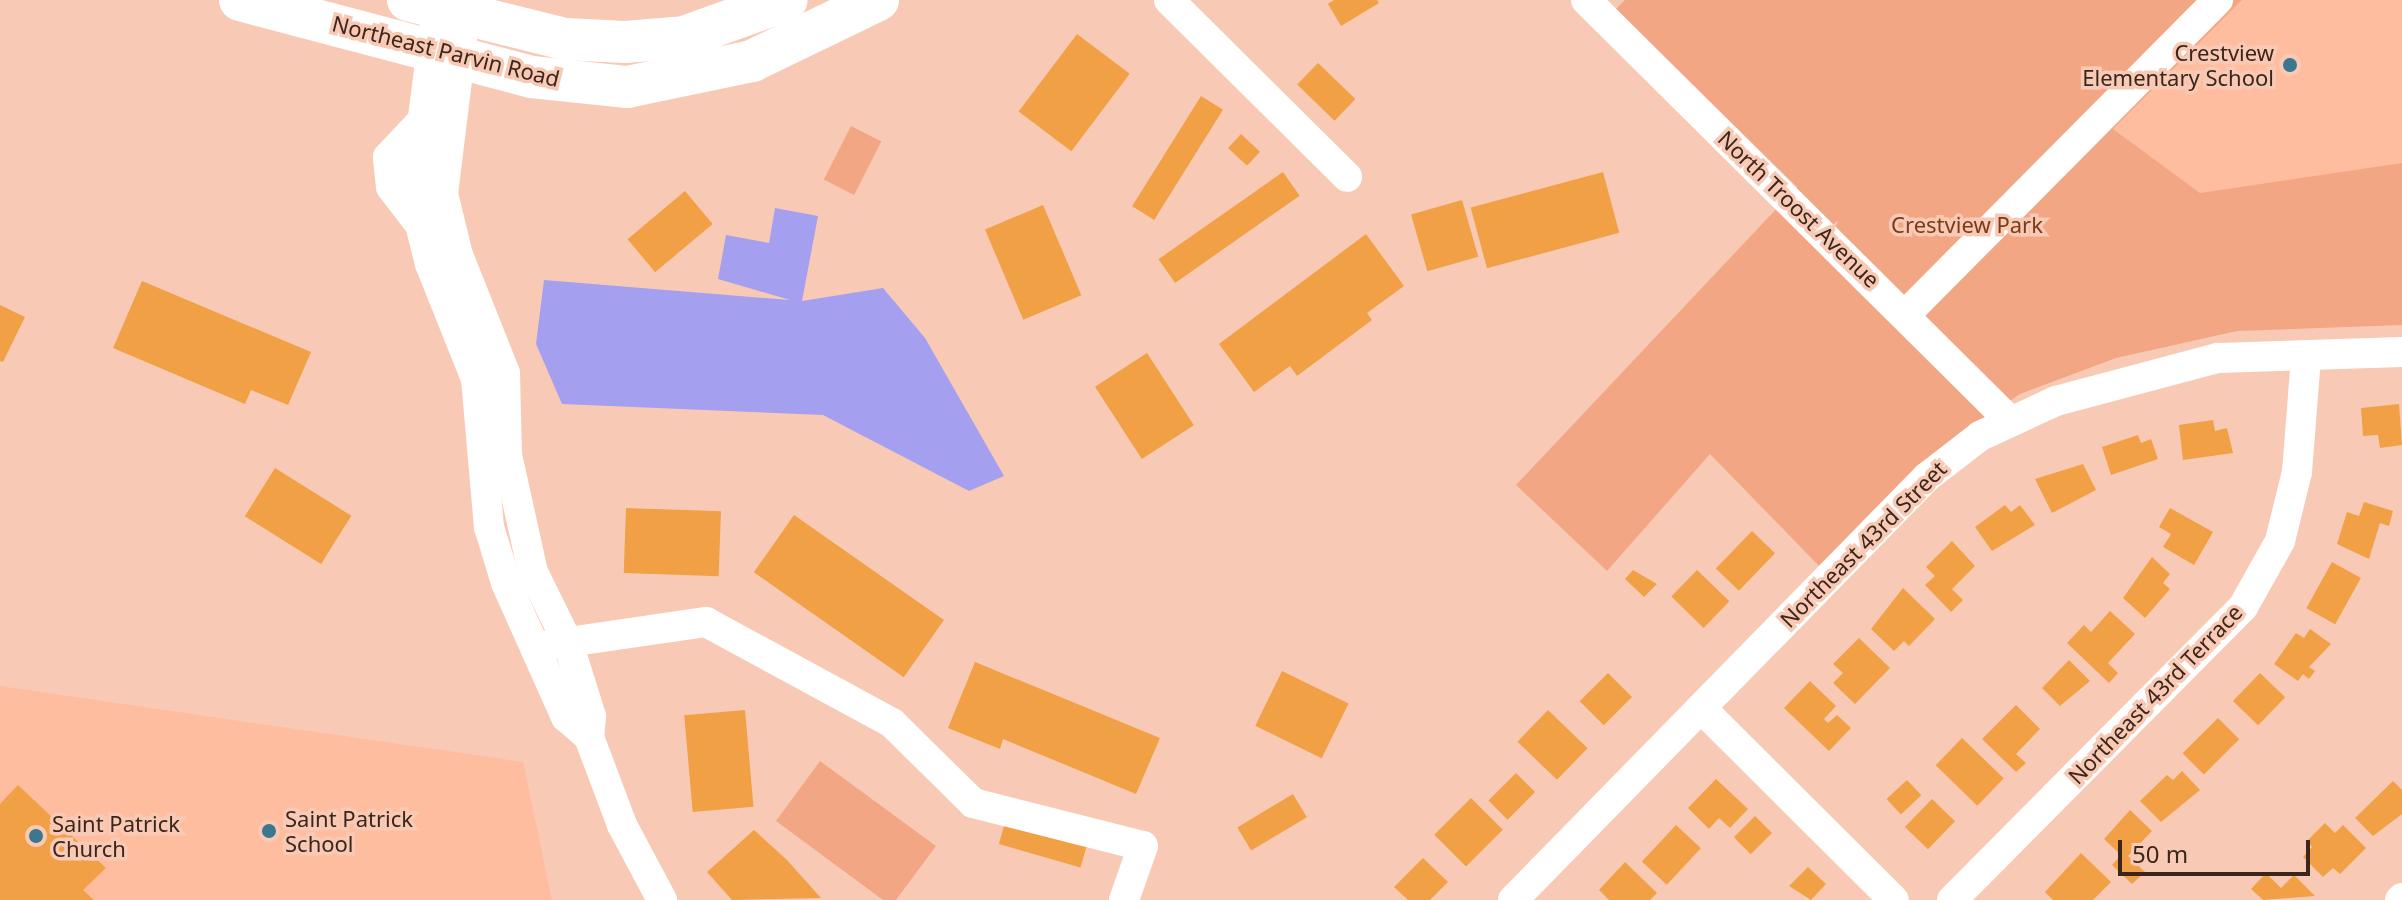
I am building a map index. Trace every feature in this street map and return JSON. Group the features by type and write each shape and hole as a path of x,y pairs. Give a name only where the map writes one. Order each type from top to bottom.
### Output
{"main road":[{"name":"Northeast Parvin Road","path":"240,0 564,39 625,42 684,37 787,0"},
{"name":"Northeast Parvin Road","path":"439,25 532,77 627,87 752,61 878,0"}],"street":[{"path":"1169,0 1347,177"},
{"name":"North Troost Avenue","path":"1586,0 1906,314 2009,420"},
{"path":"1906,314 2218,0"},
{"path":"439,25 429,133 458,255 505,373 517,520 533,572 568,643 591,716 589,737 622,825 662,900"},
{"path":"429,133 388,157 391,187 420,224 476,379 489,527 531,648 566,717 589,737"},
{"name":"Northeast 43rd Street","path":"1513,900 1927,477 2009,420 2218,358 2306,358 2402,352"},
{"name":"Northeast 43rd Terrace","path":"1952,900 2243,607 2280,541 2297,472 2306,358"},
{"path":"531,648 706,622 892,723 973,803 1143,846 1124,900"},
{"path":"1701,708 1894,900"}],"shaded area":[{"name":"Crestview Elementary School","path":"2242,0 2402,0 2402,165 2200,193 2113,129"},
{"path":"775,208 818,216 802,301 883,288 925,338 1004,476 969,491 823,415 562,404 536,344 544,280 790,300 718,279 726,235 769,243"},
{"name":"Saint Patrick School","path":"0,686 523,762 552,900 0,900"}],"green space":[{"name":"Crestview Park","path":"1625,0 2242,0 2113,129 2200,193 2402,163 2402,325 2237,331 2116,358 2020,394 1954,439 1819,566 1710,454 1607,571 1516,485 1797,187 1616,9"},
{"path":"851,126 881,141 854,195 824,179"},
{"path":"820,761 936,846 896,900 883,900 776,821"}],"building":[{"path":"1334,0 1377,0 1379,3 1341,26 1328,4"},
{"path":"1077,34 1130,74 1071,151 1019,111"},
{"path":"1318,63 1355,99 1335,121 1297,85"},
{"path":"1201,96 1223,110 1154,220 1132,206"},
{"path":"1241,134 1260,152 1247,166 1228,148"},
{"path":"1283,172 1300,196 1175,283 1158,259"},
{"path":"1603,172 1619,233 1487,268 1471,207"},
{"path":"685,191 713,224 655,272 628,239"},
{"path":"1462,200 1478,257 1427,271 1411,215"},
{"path":"1043,205 1081,295 1023,320 985,230"},
{"path":"1366,234 1404,286 1367,313 1372,320 1297,376 1290,366 1254,392 1219,344"},
{"path":"142,281 311,352 288,405 251,390 245,404 113,348"},
{"path":"0,305 25,317 3,362 0,361"},
{"path":"1147,353 1194,425 1142,459 1095,387"},
{"path":"2399,404 2402,445 2380,448 2378,435 2363,436 2361,408"},
{"path":"2213,420 2215,431 2227,428 2233,453 2183,460 2179,425"},
{"path":"2138,435 2141,443 2151,439 2158,459 2111,475 2102,447"},
{"path":"2083,464 2096,490 2052,513 2035,479"},
{"path":"275,468 351,516 321,564 245,516"},
{"path":"2364,502 2393,511 2389,526 2380,523 2369,559 2337,544 2347,512 2359,516"},
{"path":"2005,505 2011,512 2020,505 2035,525 1992,551 1975,527"},
{"path":"626,508 721,511 719,576 624,573"},
{"path":"2170,508 2213,532 2194,565 2163,547 2171,534 2159,527"},
{"path":"794,515 944,620 904,677 754,572"},
{"path":"1752,531 1775,553 1739,591 1716,568"},
{"path":"1952,541 1975,566 1952,589 1963,600 1951,612 1925,585 1935,576 1926,567"},
{"path":"2152,557 2170,574 2163,583 2170,589 2145,618 2123,598"},
{"path":"2332,562 2361,578 2335,624 2306,608"},
{"path":"1633,570 1657,584 1644,597 1625,579"},
{"path":"1697,570 1729,601 1704,628 1671,597"},
{"path":"1903,588 1935,619 1909,646 1904,641 1894,651 1871,629"},
{"path":"2110,611 2135,634 2108,663 2118,673 2109,683 2067,643 2084,625 2091,632"},
{"path":"2310,629 2331,644 2309,667 2315,671 2309,679 2303,674 2298,681 2274,664 2296,633 2304,638"},
{"path":"1859,638 1890,668 1855,704 1833,683 1843,673 1833,664"},
{"path":"2069,660 2090,681 2060,706 2042,688"},
{"path":"975,662 1160,738 1136,794 1003,739 1000,749 948,728"},
{"path":"1282,671 1349,703 1322,758 1255,726"},
{"path":"1608,673 1632,697 1604,725 1580,701"},
{"path":"2260,673 2285,697 2258,725 2233,701"},
{"path":"1810,681 1836,706 1824,719 1828,723 1837,715 1851,728 1829,751 1784,708"},
{"path":"2016,705 2040,729 2016,754 2026,763 2016,772 1982,739"},
{"path":"745,710 753,807 693,812 684,715"},
{"path":"1548,710 1588,748 1557,780 1517,742"},
{"path":"2218,718 2239,739 2204,775 2183,753"},
{"path":"1962,738 2004,778 1977,806 1936,765"},
{"path":"2182,771 2200,790 2161,822 2140,801 2167,775 2173,780"},
{"path":"1516,773 1535,792 1508,820 1488,801"},
{"path":"1716,779 1748,809 1730,828 1719,818 1709,829 1688,808"},
{"path":"1907,780 1921,795 1901,814 1887,799"},
{"path":"2393,781 2402,790 2402,814 2373,836 2355,818"},
{"name":"Saint Patrick Church","path":"18,785 106,868 83,890 94,900 0,900 0,804"},
{"path":"1293,794 1307,817 1251,851 1237,827"},
{"path":"1471,798 1503,830 1466,867 1434,835"},
{"path":"1932,799 1955,821 1928,849 1905,827"},
{"path":"2130,810 2152,831 2128,856 2145,872 2132,884 2112,865 2121,855 2104,839"},
{"path":"1755,816 1772,833 1751,854 1734,837"},
{"path":"1006,819 1088,842 1081,867 999,844"},
{"path":"2325,823 2335,833 2343,825 2366,848 2340,874 2333,868 2323,877 2303,857 2312,847 2307,841"},
{"path":"1676,825 1701,848 1667,885 1642,862"},
{"path":"754,830 787,860 821,898 732,900 707,872"},
{"path":"2081,853 2111,882 2093,900 2053,900 2045,892"},
{"path":"1423,858 1448,882 1430,900 1408,900 1394,887"},
{"path":"1625,862 1657,893 1650,900 1609,900 1599,890"},
{"path":"1808,867 1826,884 1811,900 1789,886"},
{"path":"2266,873 2281,888 2294,875 2315,896 2263,900 2251,889"}],"place":[{"name":"Crestview Elementary School","path":"2290,65"},
{"name":"Saint Patrick School","path":"269,831"},
{"name":"Saint Patrick Church","path":"36,836"}]}
